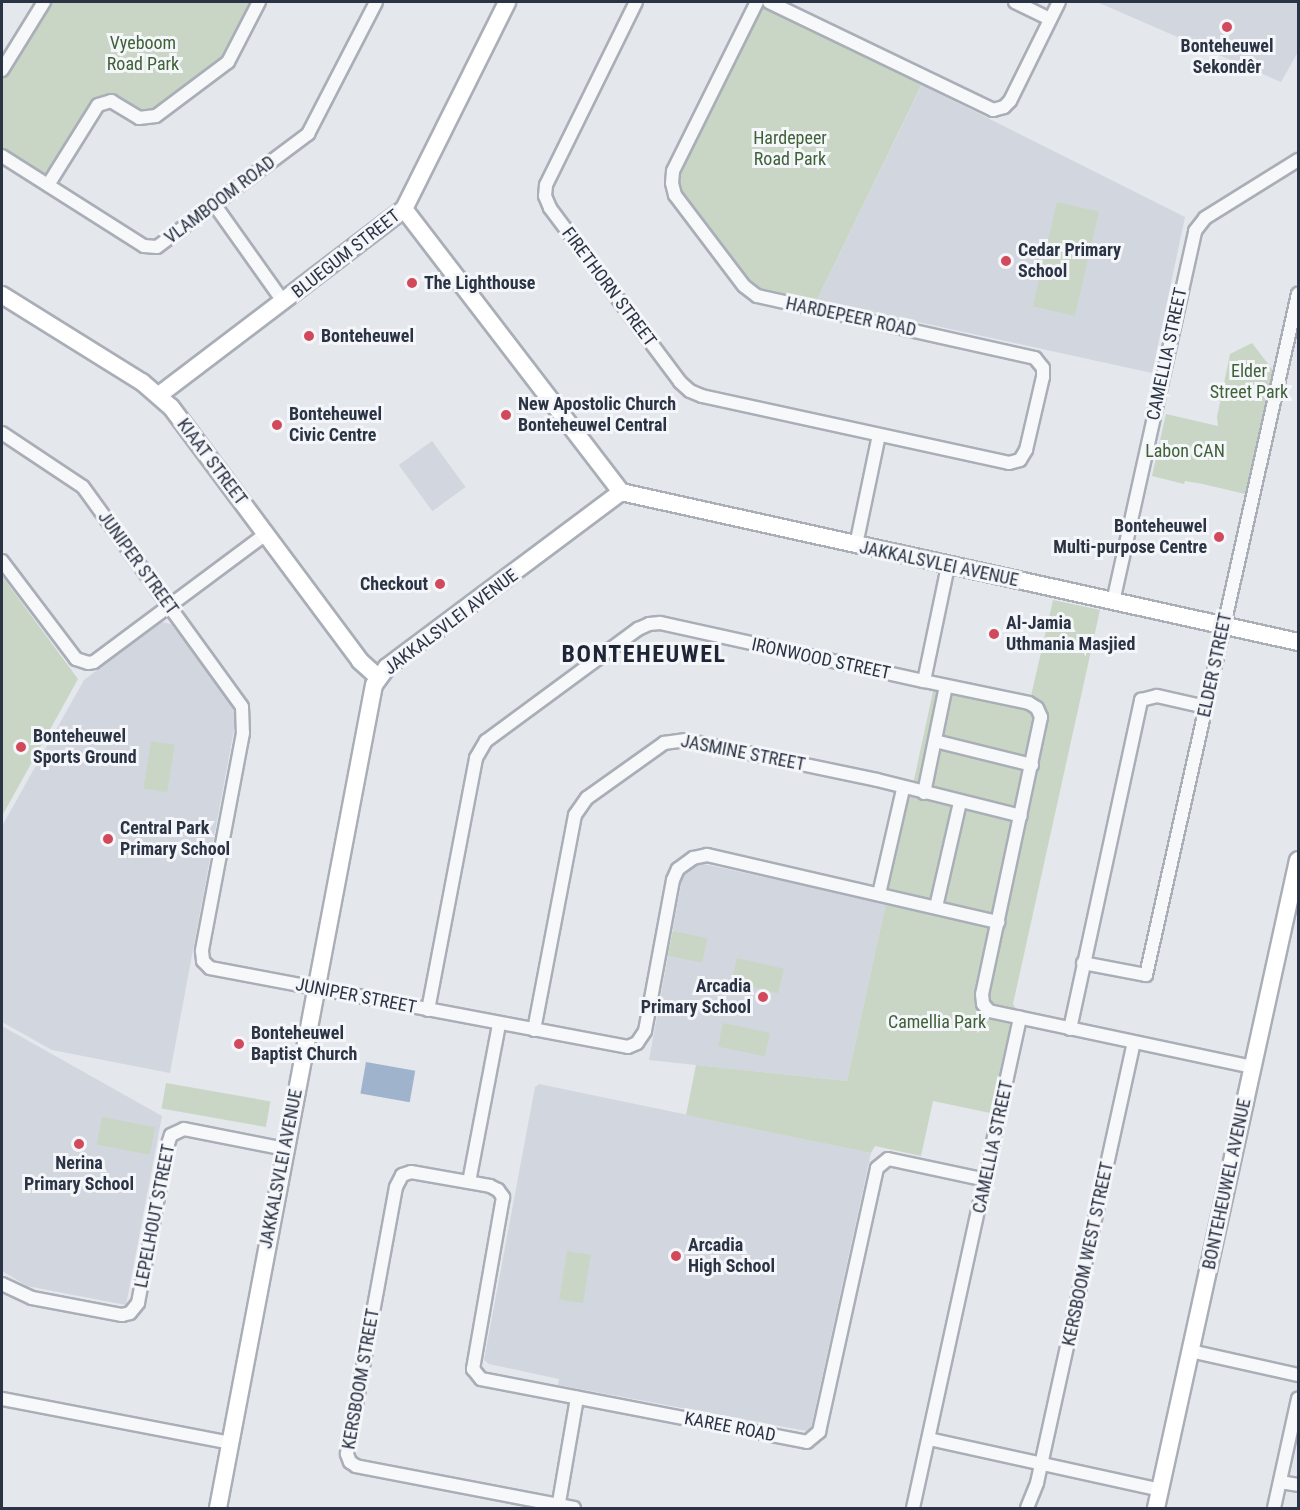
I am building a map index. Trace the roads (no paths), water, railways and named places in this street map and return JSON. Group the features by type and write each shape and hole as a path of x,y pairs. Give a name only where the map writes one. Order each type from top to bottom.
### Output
{"street":[{"path":"2,70 44,2"},
{"path":"48,185 98,105 111,101 139,118 156,116 228,62 259,2"},
{"name":"VLAMBOOM ROAD","path":"3,160 148,247 161,245 313,129 376,2"},
{"name":"BLUEGUM STREET","path":"159,395 404,209 507,2"},
{"name":"FIRETHORN STREET","path":"636,2 546,185 545,196 548,204 680,382 690,391 879,435"},
{"name":"HARDEPEER ROAD","path":"757,2 672,177 673,189 678,200 744,286 761,298 1031,357 1043,368 1026,450 1016,462 1009,463 879,435"},
{"path":"769,2 993,110 1004,107 1010,101 1059,2"},
{"path":"1015,2 1050,19"},
{"name":"CAMELLIA STREET","path":"1113,602 1195,231 1204,218 1299,160"},
{"path":"214,204 278,294"},
{"path":"404,209 621,492"},
{"name":"ELDER STREET","path":"1083,963 1146,975 1299,294"},
{"name":"KIAAT STREET","path":"2,295 159,395 178,416 360,661 378,677"},
{"path":"178,416 179,391 191,372"},
{"name":"JUNIPER STREET","path":"2,433 77,481 237,696 244,719 202,951 203,961 214,969 623,1047 632,1046 641,1040 645,1031 673,880 682,865 693,858 706,855 879,894"},
{"path":"856,545 879,435"},
{"name":"JAKKALSVLEI AVENUE","path":"218,1509 368,705 378,677 387,667 621,492 1297,642"},
{"path":"2,561 75,657 84,663 94,662 266,534"},
{"path":"924,681 948,566"},
{"name":"IRONWOOD STREET","path":"428,1010 480,748 638,629 649,624 660,623 1029,704 1037,708 1041,725 1032,765"},
{"path":"924,793 946,686"},
{"path":"1070,1029 1141,700 1156,696 1206,707"},
{"name":"JASMINE STREET","path":"534,1030 574,815 587,798 657,747 672,740 686,740 877,780 903,789 1021,816"},
{"path":"935,741 1032,765 982,994 983,1004 996,1014 1253,1067"},
{"path":"903,789 879,894 998,922"},
{"path":"936,908 960,802"},
{"name":"BONTEHEUWEL AVENUE","path":"1156,1509 1299,860"},
{"name":"CAMELLIA STREET","path":"913,1509 1020,1018"},
{"path":"469,1182 499,1024"},
{"name":"KERSBOOM WEST STREET","path":"1041,1465 1134,1043"},
{"name":"LEPELHOUT STREET","path":"2,1284 32,1298 122,1315 130,1313 138,1303 171,1135 184,1129 285,1149"},
{"name":"KAREE ROAD","path":"469,1182 495,1188 501,1193 504,1201 473,1369 481,1379 807,1442 819,1432 877,1168 888,1159 986,1180"},
{"name":"KERSBOOM STREET","path":"469,1182 411,1172 402,1175 397,1182 347,1454 350,1462 356,1466 574,1509"},
{"path":"1190,1351 1299,1375"},
{"path":"558,1507 577,1398"},
{"path":"2,1399 231,1443"},
{"path":"1274,1509 1299,1399"},
{"path":"928,1439 1160,1490"},
{"path":"1027,1509 1041,1465"},
{"path":"1280,1482 1299,1485"}],"water":[{"path":"366,1062 415,1071 410,1102 360,1094"}],"place":[{"name":"Bonteheuwel Sekondêr","path":"1227,27"},
{"name":"Cedar Primary School","path":"1006,261"},
{"name":"The Lighthouse","path":"412,283"},
{"name":"Bonteheuwel","path":"309,336"},
{"name":"New Apostolic Church Bonteheuwel Central","path":"506,415"},
{"name":"Bonteheuwel Civic Centre","path":"277,425"},
{"name":"Bonteheuwel Multi-purpose Centre","path":"1219,537"},
{"name":"Checkout","path":"440,584"},
{"name":"Al-Jamia Uthmania Masjied","path":"994,634"},
{"name":"Bonteheuwel Sports Ground","path":"21,747"},
{"name":"Central Park Primary School","path":"108,839"},
{"name":"Arcadia Primary School","path":"763,997"},
{"name":"Bonteheuwel Baptist Church","path":"239,1044"},
{"name":"Nerina Primary School","path":"79,1144"},
{"name":"Arcadia High School","path":"676,1256"}],"district":[{"name":"BONTEHEUWEL","path":"644,655"}],"park label":[{"name":"Vyeboom Road Park","path":"143,54"},
{"name":"Hardepeer Road Park","path":"790,149"},
{"name":"Elder Street Park","path":"1249,382"},
{"name":"Labon CAN","path":"1185,451"},
{"name":"Camellia Park","path":"937,1022"}]}
